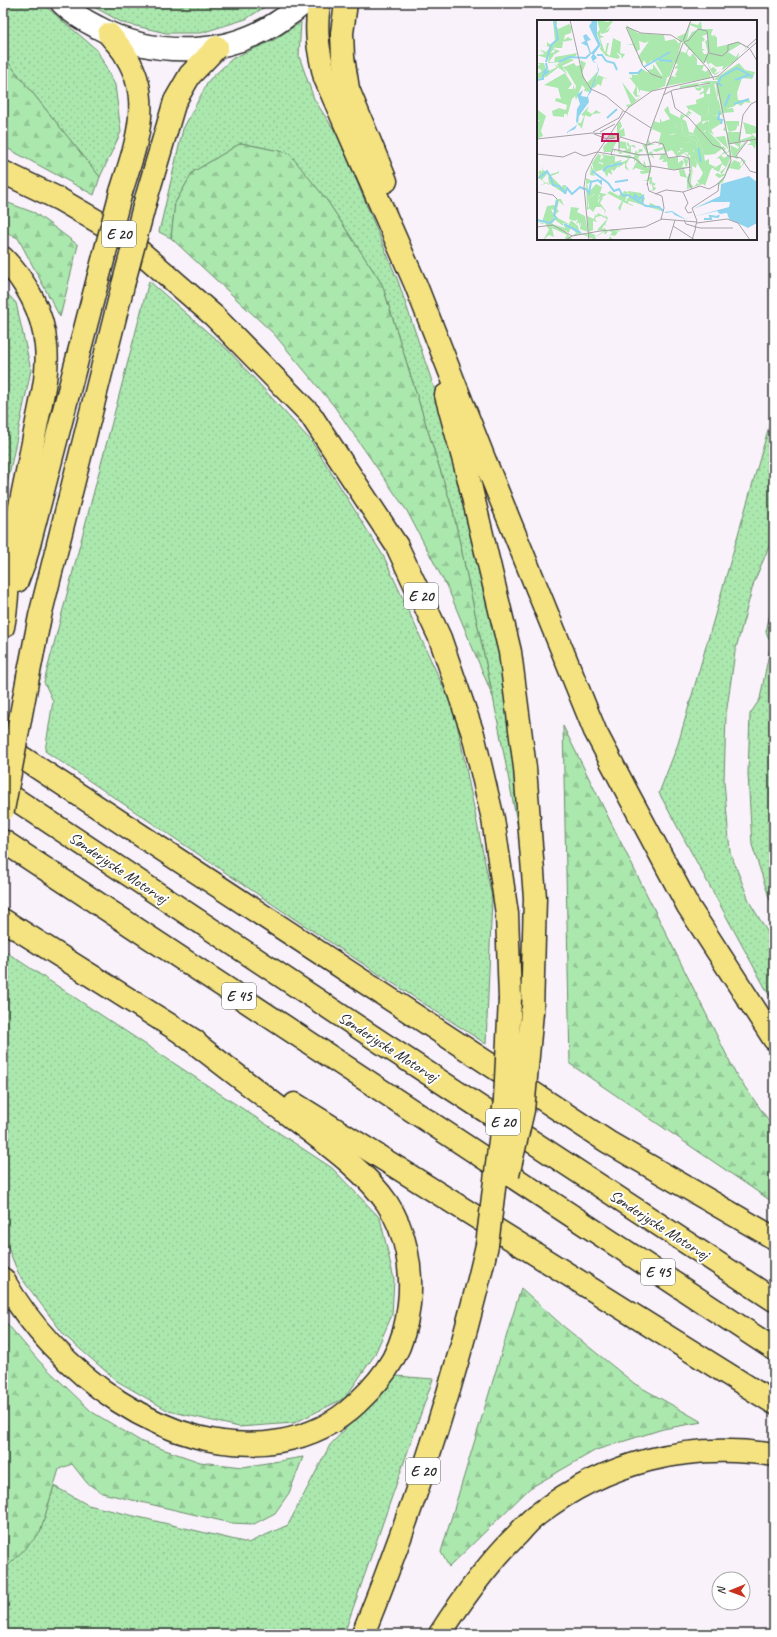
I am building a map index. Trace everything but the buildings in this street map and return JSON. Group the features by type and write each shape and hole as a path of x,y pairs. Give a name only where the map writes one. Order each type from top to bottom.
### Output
{"highway":[{"path":"319,3 316,22 317,49 325,78 415,282 483,456 595,731 626,792 688,906 774,1040"},
{"path":"346,3 342,33 343,57 348,89 448,332 483,456"},
{"path":"5,617 25,560 98,278 138,137 142,109 138,81 126,56 109,34"},
{"path":"3,810 40,616 146,199 175,101 190,75 217,47"},
{"name":"E 20","path":"3,172 66,203 121,235 214,316 310,414 397,546 440,638 473,734 493,819 506,906 510,999 505,1100 487,1245 473,1304 422,1476 363,1634"},
{"path":"3,258 23,281 35,304 44,332 47,363 43,392 11,556 5,617"},
{"path":"415,282 468,476 510,652 525,768 535,898 532,1012 523,1110 504,1189 487,1245"},
{"path":"3,745 608,1142 774,1238"},
{"name":"Sønderjyske Motorvej","path":"3,791 378,1041 774,1300"},
{"name":"E 45","path":"3,841 774,1349"},
{"path":"5,921 774,1403"},
{"path":"3,1279 38,1330 79,1371 102,1389 138,1413 164,1426 187,1434 220,1441 248,1444 263,1444 291,1439 323,1427 347,1412 376,1385 392,1364 408,1319 410,1274 399,1226 386,1202 363,1175 336,1151 182,1033"},
{"path":"440,1634 460,1602 495,1556 536,1515 578,1488 612,1471 658,1457 706,1450 753,1452 774,1455"}],"street":[{"path":"62,3 86,22 109,34 135,44 162,49 189,50 217,47 247,38 274,25 303,3"}],"green space":[{"path":"3,3 42,3 97,50 115,85 121,132 100,177 3,56"},
{"path":"87,3 271,3 246,19 201,33 166,33 123,23"},
{"path":"301,22 299,56 314,99 338,136 398,281 447,426 487,579 513,724 523,854 493,697 453,511 382,284 326,199 288,153 241,143 193,172 175,203 171,238 159,232 183,129 209,80 233,58 274,40"},
{"path":"3,56 100,177 94,195 3,146"},
{"path":"241,143 289,153 326,199 382,284 453,511 493,697 449,591 407,511 334,406 274,334 171,238 175,203 193,172"},
{"path":"3,201 35,213 78,245 60,317 18,238 3,231"},
{"path":"149,281 228,350 312,442 384,557 455,713 492,898 486,1044 293,918 45,751 53,701 44,682"},
{"path":"3,289 16,303 31,370 3,504"},
{"path":"774,409 774,535 754,582 735,652 726,715 724,781 730,852 750,903 774,943 774,1004 659,793 678,744"},
{"path":"774,596 774,906 770,900 752,845 748,774 750,714 760,699 771,643 766,632"},
{"path":"563,726 737,1076 774,1128 774,1203 570,1064"},
{"path":"6,952 332,1168 380,1218 394,1279 392,1315 374,1356 345,1398 294,1423 239,1427 169,1411 117,1381 65,1336 19,1275 3,1235 3,955"},
{"path":"521,1288 563,1326 635,1384 702,1422 663,1429 596,1450 530,1488 449,1567 441,1552"},
{"path":"3,1319 39,1361 92,1412 142,1442 200,1462 243,1467 303,1457 289,1493 275,1513 254,1524 231,1523 102,1493 87,1483 72,1464 59,1469 40,1533 7,1567 3,1575"},
{"path":"396,1376 433,1379 344,1634 3,1634 3,1575 7,1567 40,1532 54,1486 88,1505 248,1543 288,1525 330,1445"}]}
